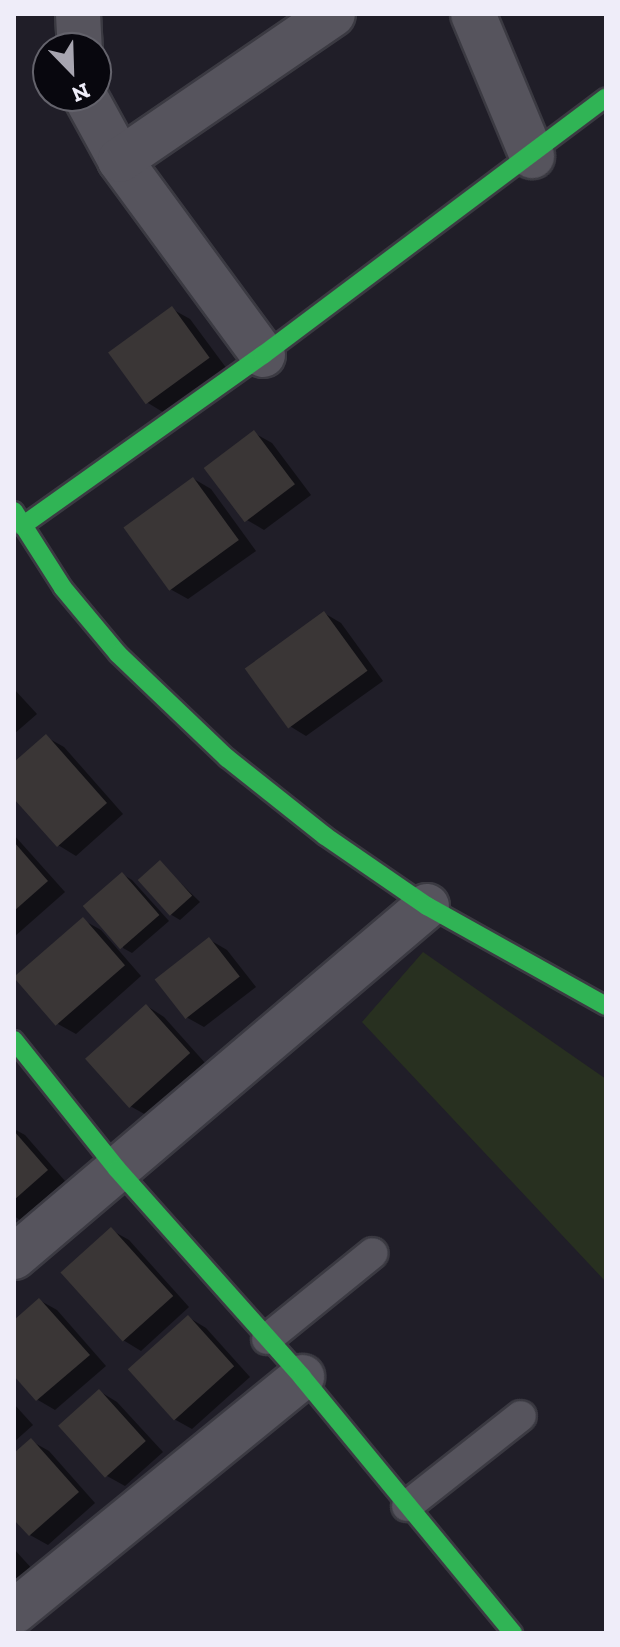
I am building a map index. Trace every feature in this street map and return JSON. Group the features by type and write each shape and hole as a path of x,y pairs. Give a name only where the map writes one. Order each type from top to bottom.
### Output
{"street":[{"path":"120,160 333,14"},
{"path":"473,14 532,156"},
{"path":"606,97 532,156 263,355 18,519 63,588 118,654 227,758 325,836 427,906 606,1006"},
{"path":"94,112 120,160 263,355"},
{"path":"14,1257 427,906"},
{"path":"14,1040 117,1169 302,1377 513,1633"},
{"path":"14,1612 302,1377"}],"lane":[{"path":"267,1339 373,1253"},
{"path":"407,1506 521,1416"}],"green space":[{"path":"423,952 606,1079 606,1282 362,1022"}],"building":[{"path":"172,306 210,358 146,404 108,352"},
{"path":"254,430 295,484 245,522 204,468"},
{"path":"193,477 239,540 169,591 123,528"},
{"path":"324,611 367,671 288,728 245,669"},
{"path":"46,734 107,803 57,847 14,799 14,762"},
{"path":"14,842 48,881 14,911"},
{"path":"160,860 192,896 170,916 138,880"},
{"path":"122,872 159,915 120,949 83,906"},
{"path":"83,917 125,965 56,1026 14,977"},
{"path":"209,937 240,976 185,1019 155,979"},
{"path":"146,1004 190,1053 129,1108 85,1059"},
{"path":"14,1131 48,1170 14,1200"},
{"path":"111,1227 173,1296 123,1342 60,1273"},
{"path":"39,1298 90,1355 36,1401 14,1376 14,1320"},
{"path":"188,1315 234,1366 174,1420 128,1369"},
{"path":"99,1389 146,1441 105,1478 58,1426"},
{"path":"31,1438 79,1492 29,1536 14,1520 14,1453"}],"traffic: fast":[{"path":"22,526 263,355 606,97"},
{"path":"14,511 63,588 118,654 227,758 325,836 427,906 606,1006"},
{"path":"14,1040 117,1169 302,1377 513,1633"}]}
